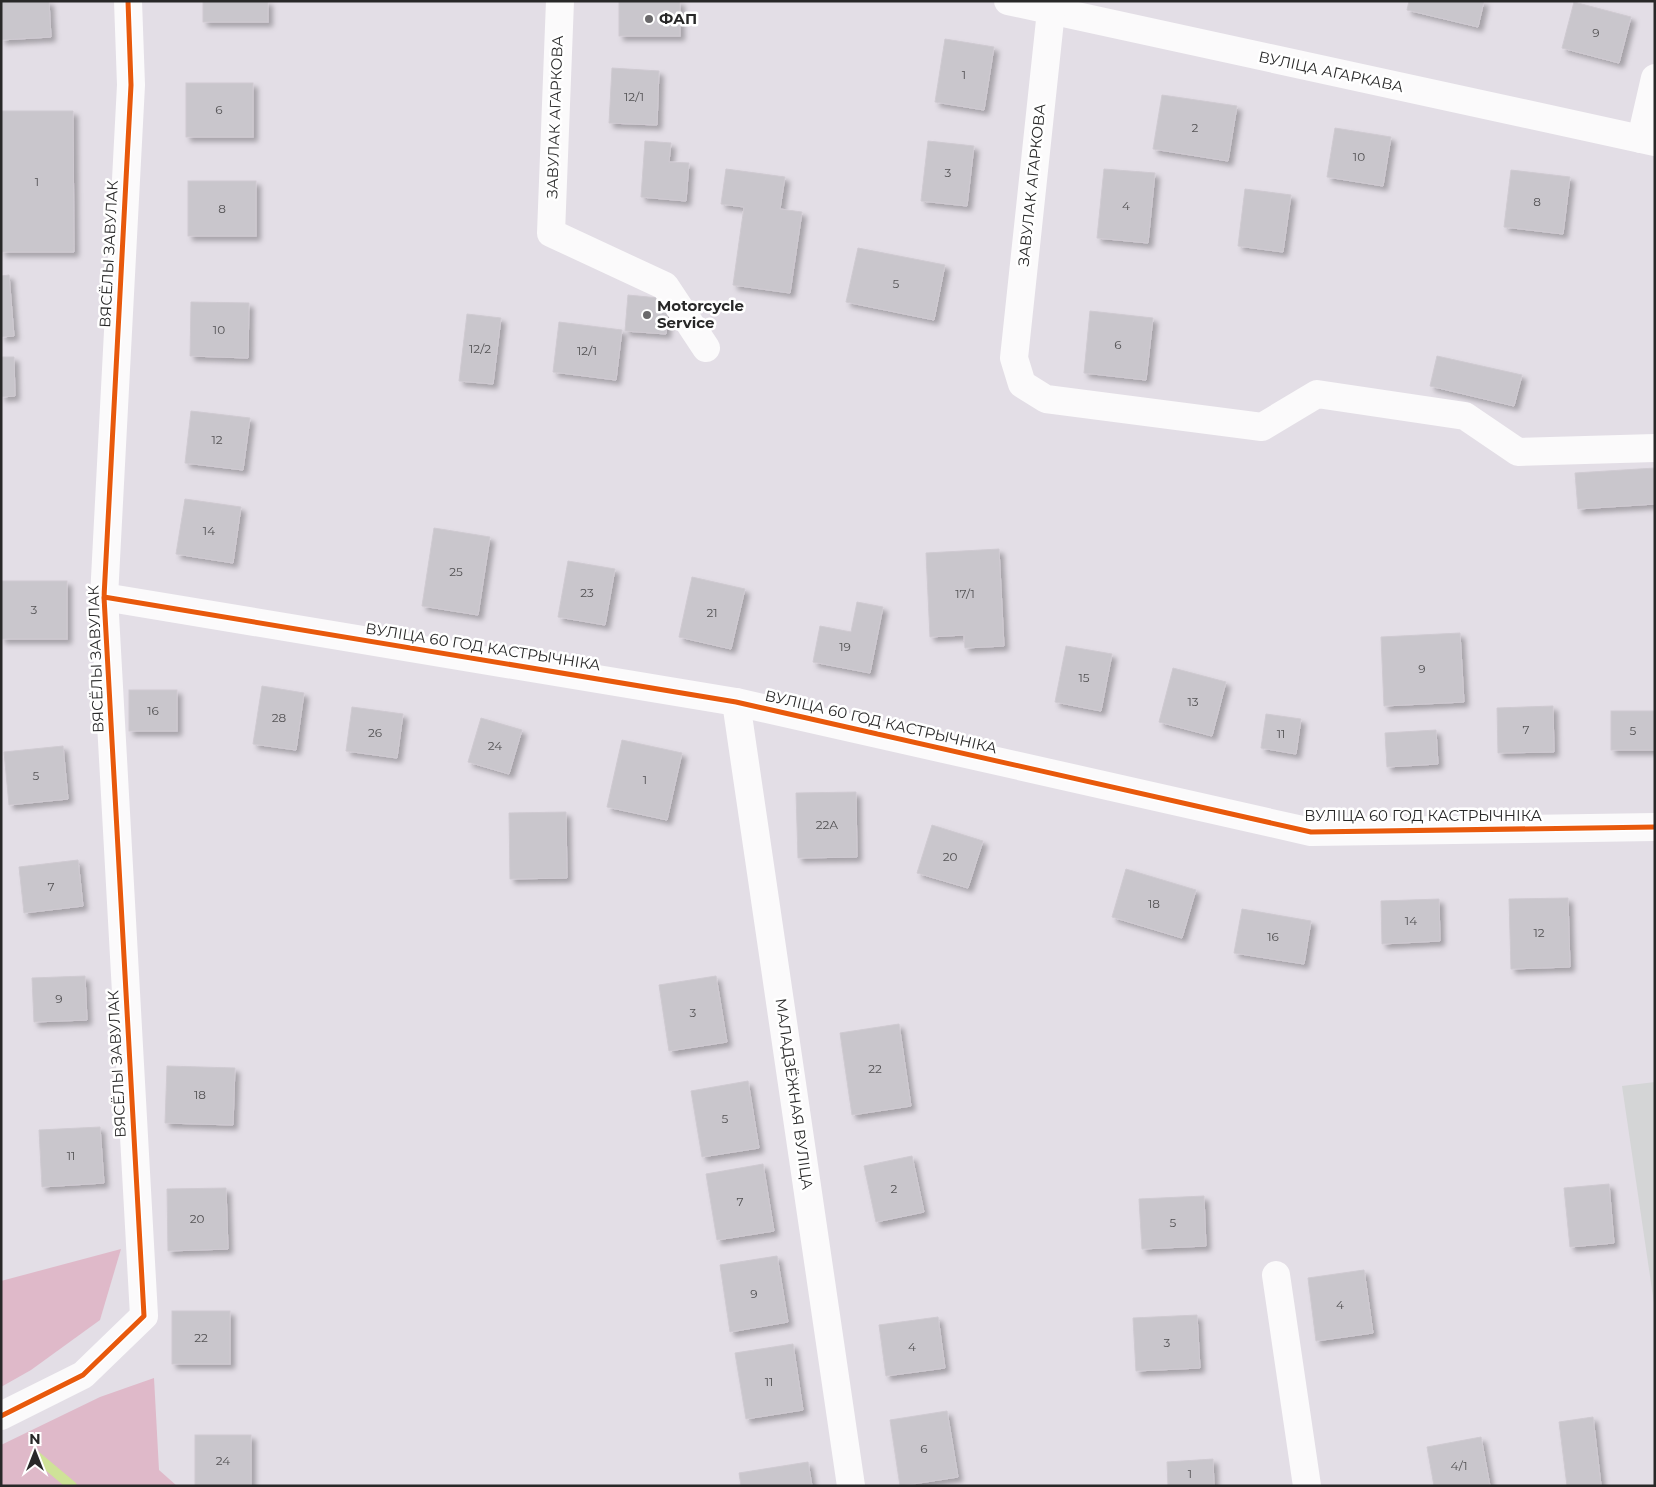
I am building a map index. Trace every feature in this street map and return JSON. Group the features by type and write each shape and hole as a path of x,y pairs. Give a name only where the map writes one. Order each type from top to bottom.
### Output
{"street":[{"name":"ВЯСЁЛЫ ЗАВУЛАК","path":"1,1416 83,1375 144,1316 104,597 131,85 128,1"},
{"name":"ЗАВУЛАК АГАРКОВА","path":"560,1 551,233 665,286 706,348"},
{"name":"ВУЛІЦА АГАРКАВА","path":"1008,1 1648,140"},
{"name":"ЗАВУЛАК АГАРКОВА","path":"1051,11 1014,358 1022,384 1046,399 1262,427 1317,394 1465,416 1518,452 1655,448"},
{"path":"1648,140 1655,78"},
{"name":"ВУЛІЦА 60 ГОД КАСТРЫЧНІКА","path":"104,597 736,702 1311,832 1655,826"},
{"name":"МАЛАДЗЁЖНАЯ ВУЛІЦА","path":"736,702 851,1486"},
{"path":"1276,1274 1307,1486"}],"shaded area":[{"path":"1655,1082 1655,1310 1622,1086"},
{"path":"121,1249 100,1320 31,1370 1,1387 1,1281"},
{"path":"154,1378 159,1470 177,1486 1,1486 1,1445 100,1397"}],"building":[{"path":"1,1 49,1 51,37 1,40"},
{"path":"203,1 268,1 268,22 203,22"},
{"name":"ФАП","path":"619,1 680,1 680,36 619,36"},
{"path":"1409,1 1484,1 1478,27 1407,10"},
{"path":"1574,2 1631,17 1619,63 1562,48"},
{"path":"945,39 994,47 984,110 935,102"},
{"path":"612,68 659,71 657,125 609,123"},
{"path":"186,83 253,83 253,137 186,137"},
{"path":"1162,95 1237,106 1228,161 1153,149"},
{"path":"1,111 73,111 74,252 1,252"},
{"path":"1335,128 1391,137 1383,186 1327,177"},
{"path":"645,141 671,143 669,162 689,163 686,201 641,197"},
{"path":"928,141 974,146 967,206 921,201"},
{"path":"726,169 785,177 780,209 802,212 790,293 733,285 744,207 721,204"},
{"path":"1104,169 1155,173 1148,243 1097,238"},
{"path":"1511,170 1570,177 1563,234 1504,227"},
{"path":"188,181 256,181 256,236 188,236"},
{"path":"1245,189 1291,195 1283,252 1238,246"},
{"path":"858,248 945,265 934,320 846,302"},
{"path":"9,275 14,336 1,337 1,276"},
{"name":"Motorcycle Service","path":"628,295 669,299 666,334 625,331"},
{"path":"191,302 249,303 248,358 190,356"},
{"path":"1090,311 1153,318 1146,380 1084,373"},
{"path":"467,314 501,318 493,384 459,381"},
{"path":"559,322 622,330 616,380 553,372"},
{"path":"1437,356 1522,375 1514,406 1430,386"},
{"path":"1,357 14,357 15,396 1,397"},
{"path":"191,411 250,418 243,470 185,463"},
{"path":"1655,468 1655,504 1578,509 1575,473"},
{"path":"185,499 241,507 233,563 176,554"},
{"path":"434,528 490,537 478,615 422,606"},
{"path":"999,549 1004,646 965,648 964,635 930,637 926,553"},
{"path":"568,561 615,569 605,625 558,617"},
{"path":"692,577 745,589 731,649 679,637"},
{"path":"1,581 67,581 67,639 1,639"},
{"path":"857,602 883,607 870,673 813,662 820,626 851,632"},
{"path":"1460,633 1464,702 1384,706 1381,637"},
{"path":"1066,646 1112,654 1101,711 1055,702"},
{"path":"1173,668 1226,682 1212,736 1159,722"},
{"path":"262,686 304,693 296,750 253,744"},
{"path":"129,690 177,690 177,731 129,731"},
{"path":"1553,706 1554,752 1498,753 1497,708"},
{"path":"352,707 403,714 397,758 346,751"},
{"path":"1611,711 1655,711 1655,750 1611,750"},
{"path":"1266,714 1301,719 1296,754 1261,748"},
{"path":"481,718 522,730 509,774 468,762"},
{"path":"1436,730 1438,764 1387,767 1385,733"},
{"path":"622,740 682,753 667,820 607,807"},
{"path":"63,746 68,799 9,805 4,752"},
{"path":"856,792 857,857 798,858 796,793"},
{"path":"566,812 567,878 510,879 509,813"},
{"path":"932,825 983,841 968,888 917,873"},
{"path":"78,860 83,906 24,913 19,867"},
{"path":"1126,869 1196,890 1182,938 1112,917"},
{"path":"1568,898 1570,967 1511,969 1509,899"},
{"path":"1439,899 1440,941 1382,944 1381,901"},
{"path":"1242,909 1311,921 1304,964 1234,953"},
{"path":"85,976 87,1020 34,1022 32,978"},
{"path":"716,976 727,1042 669,1051 659,985"},
{"path":"899,1024 911,1106 852,1115 840,1033"},
{"path":"167,1066 235,1068 233,1125 165,1123"},
{"path":"748,1081 759,1148 702,1157 691,1091"},
{"path":"100,1127 104,1183 42,1187 39,1130"},
{"path":"912,1156 924,1212 876,1222 864,1166"},
{"path":"763,1164 774,1231 717,1240 706,1174"},
{"path":"1609,1184 1614,1243 1570,1247 1564,1188"},
{"path":"226,1188 228,1249 168,1251 167,1189"},
{"path":"1204,1196 1206,1246 1142,1249 1139,1199"},
{"path":"777,1256 788,1322 730,1332 720,1265"},
{"path":"1364,1270 1373,1333 1316,1341 1308,1278"},
{"path":"172,1311 230,1311 230,1364 172,1364"},
{"path":"1197,1315 1200,1368 1136,1371 1133,1318"},
{"path":"938,1317 945,1368 886,1376 879,1325"},
{"path":"793,1344 803,1410 746,1419 735,1353"},
{"path":"947,1411 958,1477 900,1486 890,1420"},
{"path":"1593,1417 1601,1485 1567,1486 1559,1422"},
{"path":"195,1435 251,1435 251,1486 195,1486"},
{"path":"1481,1437 1490,1486 1434,1486 1427,1447"},
{"path":"1213,1459 1214,1486 1168,1486 1167,1462"},
{"path":"808,1462 812,1486 741,1486 739,1473"}],"waterway":[{"path":"35,1455 72,1486"}],"cycle path":[{"path":"1,1416 83,1375 144,1316 104,597 131,85 128,1"},
{"path":"104,597 736,702 1311,832 1655,827"}],"place":[{"name":"ФАП","path":"649,19"},
{"name":"Motorcycle Service","path":"647,315"}]}
